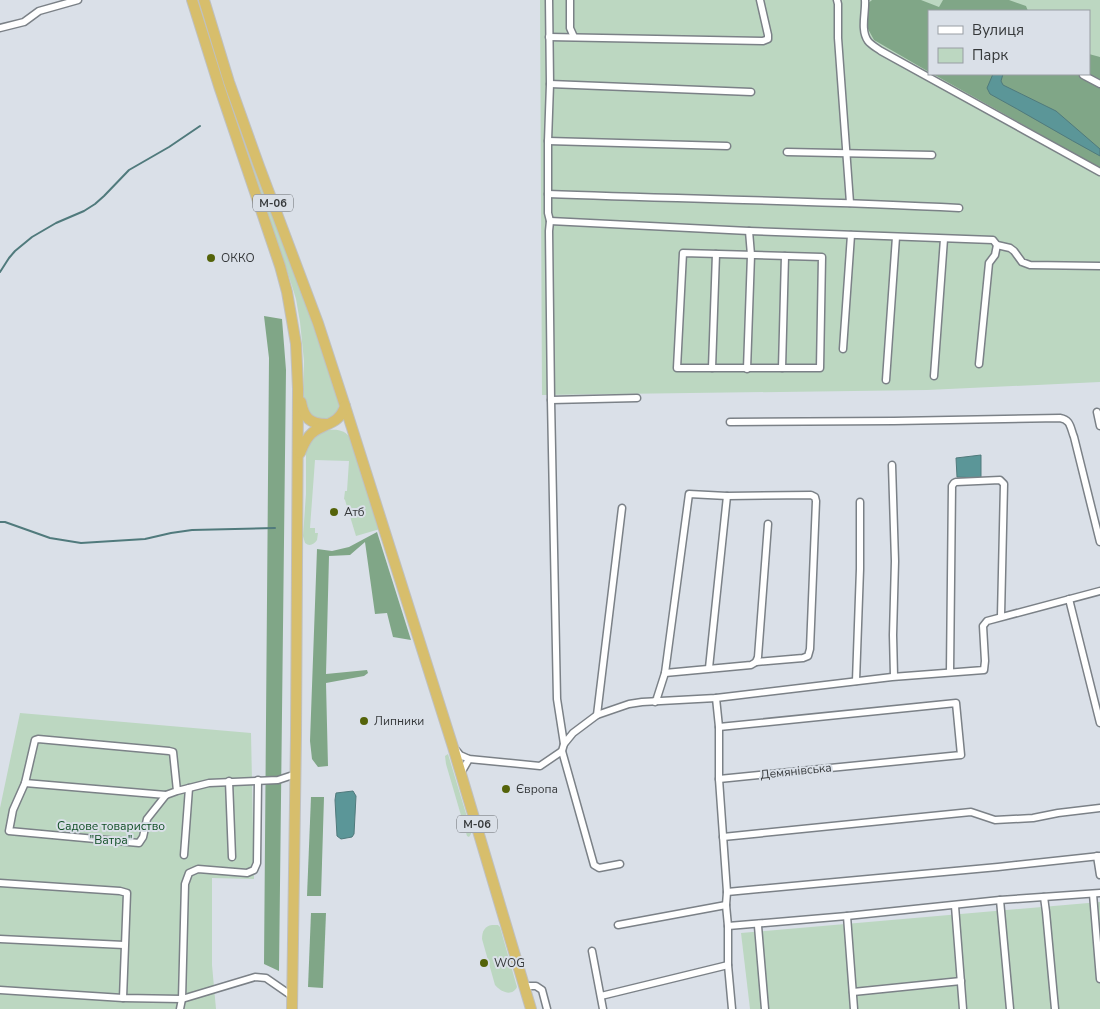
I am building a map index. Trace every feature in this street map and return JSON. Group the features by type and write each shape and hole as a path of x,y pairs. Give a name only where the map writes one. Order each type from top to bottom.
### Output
{"highway":[{"name":"М-06","path":"196,1 219,86 280,266 287,292 296,344 298,389 296,774 292,1009"},
{"name":"М-06","path":"196,1 229,82 318,323 453,747 531,1009"},
{"path":"298,389 302,409 310,421 328,424"},
{"path":"297,460 308,436 338,419 345,406"}],"street":[{"path":"0,28 24,22 39,11 78,0"},
{"path":"549,0 548,213 550,221 551,400 557,699 563,748 594,865 599,868 620,864"},
{"path":"570,0 570,28 574,37"},
{"path":"549,37 763,42 768,39 768,34 760,0"},
{"path":"837,0 850,203"},
{"path":"866,0 864,27 866,39 870,43 881,51 1100,172"},
{"path":"1083,75 1100,84"},
{"path":"550,84 751,92"},
{"path":"548,141 727,146"},
{"path":"787,152 932,155"},
{"path":"548,194 959,208"},
{"path":"550,221 992,240 996,245 1010,248 1022,262 1030,266 1100,266"},
{"path":"747,369 751,255 749,231"},
{"path":"842,349 851,235"},
{"path":"886,380 896,237"},
{"path":"934,376 944,239"},
{"path":"979,364 989,263 994,255 996,245"},
{"path":"683,253 716,254 822,257 820,368 677,368 683,253"},
{"path":"712,368 716,254"},
{"path":"782,368 785,256"},
{"path":"551,400 637,398"},
{"path":"1096,412 1100,426"},
{"path":"730,422 1066,419 1074,437 1100,542"},
{"path":"892,465 895,561 894,676"},
{"path":"950,672 952,486 956,482 1000,480 1004,484 1001,616"},
{"path":"655,702 665,673 689,494 727,496 811,495 815,497 810,649 808,656 756,662 751,665 665,673"},
{"path":"709,668 727,496"},
{"path":"856,681 860,502"},
{"path":"597,714 622,508"},
{"path":"756,662 758,657 768,524"},
{"path":"453,747 460,755 470,759 540,766 563,748 572,733 597,714 629,704 716,698 894,676 984,670 984,622 1100,590"},
{"path":"1069,599 1100,723"},
{"path":"716,698 719,779 727,892 728,965 732,1009"},
{"name":"Демянівська","path":"718,727 956,703 961,755 719,779"},
{"path":"166,795 147,818 143,837 139,843 9,831 13,810 25,783 35,740 38,739 173,752 177,791"},
{"path":"461,773 470,759"},
{"path":"25,783 166,795 209,783 278,780 296,774"},
{"path":"180,1009 182,999 185,884 189,873 198,869 247,873 254,870 256,863 258,780"},
{"path":"229,781 232,858"},
{"path":"184,855 189,788"},
{"path":"723,837 971,812 995,820 1033,818 1100,808"},
{"path":"727,892 1098,856 1100,875"},
{"path":"0,883 120,891 127,894 122,998"},
{"path":"728,926 955,906 1000,900 1097,893 1100,978"},
{"path":"1044,897 1055,1009"},
{"path":"1000,900 1010,1009"},
{"path":"618,925 726,905"},
{"path":"955,906 963,1009"},
{"path":"846,916 854,1009"},
{"path":"759,924 765,1009"},
{"path":"0,939 124,945"},
{"path":"592,951 603,1009"},
{"path":"601,996 728,965"},
{"path":"0,990 122,998 182,999 255,977 266,978 292,996"},
{"path":"853,992 961,980"},
{"path":"525,986 536,986 542,990 547,1009"}],"green space":[{"path":"197,0 201,0 339,403 337,411 327,420 312,419 303,403 304,361 296,299"},
{"path":"540,0 1100,0 1100,382 927,390 542,395"},
{"path":"872,0 921,0 939,7 943,0 1009,0 1026,6 1028,10 928,10 928,71 874,40 867,27 866,5"},
{"path":"1090,54 1100,57 1100,168 935,75 1090,75"},
{"path":"264,316 282,319 286,370 279,971 264,964 269,358"},
{"path":"329,430 342,431 351,439 380,529 356,536 344,499 345,491 347,491 349,461 315,460 310,528 315,528 315,533 318,533 317,540 309,545 305,543 303,536 306,494 306,445 318,433"},
{"path":"377,532 411,640 393,637 387,613 375,614 365,542 350,555 329,556 326,674 367,670 368,673 364,676 326,683 328,766 318,767 312,759 310,741 317,549 332,551 349,547"},
{"name":"Садове товариство \"Ватра\"","path":"20,713 251,733 254,879 212,878 212,965 216,1009 0,1009 0,808"},
{"path":"448,754 471,830 469,837 467,836 446,764 445,756"},
{"path":"311,797 324,797 321,896 307,896"},
{"path":"1100,902 1100,1009 750,1009 741,933"},
{"path":"311,913 326,913 323,988 308,987"},
{"path":"492,925 500,927 517,987 509,993 500,990 495,985 482,939 484,929"}],"water":[{"path":"993,75 1003,75 1001,81 1003,85 1056,111 1100,149 1100,156 990,94 987,88"},
{"path":"981,455 981,478 957,477 956,458"},
{"path":"353,791 356,796 354,834 352,837 341,839 337,836 336,793"}],"waterway":[{"path":"0,272 15,251 32,237 95,204 129,170 169,147 200,126"},
{"path":"0,522 5,522 50,538 81,543 145,539 192,530 275,528"}],"place":[{"name":"ОККО","path":"211,258"},
{"name":"Атб","path":"334,512"},
{"name":"Липники","path":"364,721"},
{"name":"Європа","path":"506,789"},
{"name":"WOG","path":"484,963"}]}
